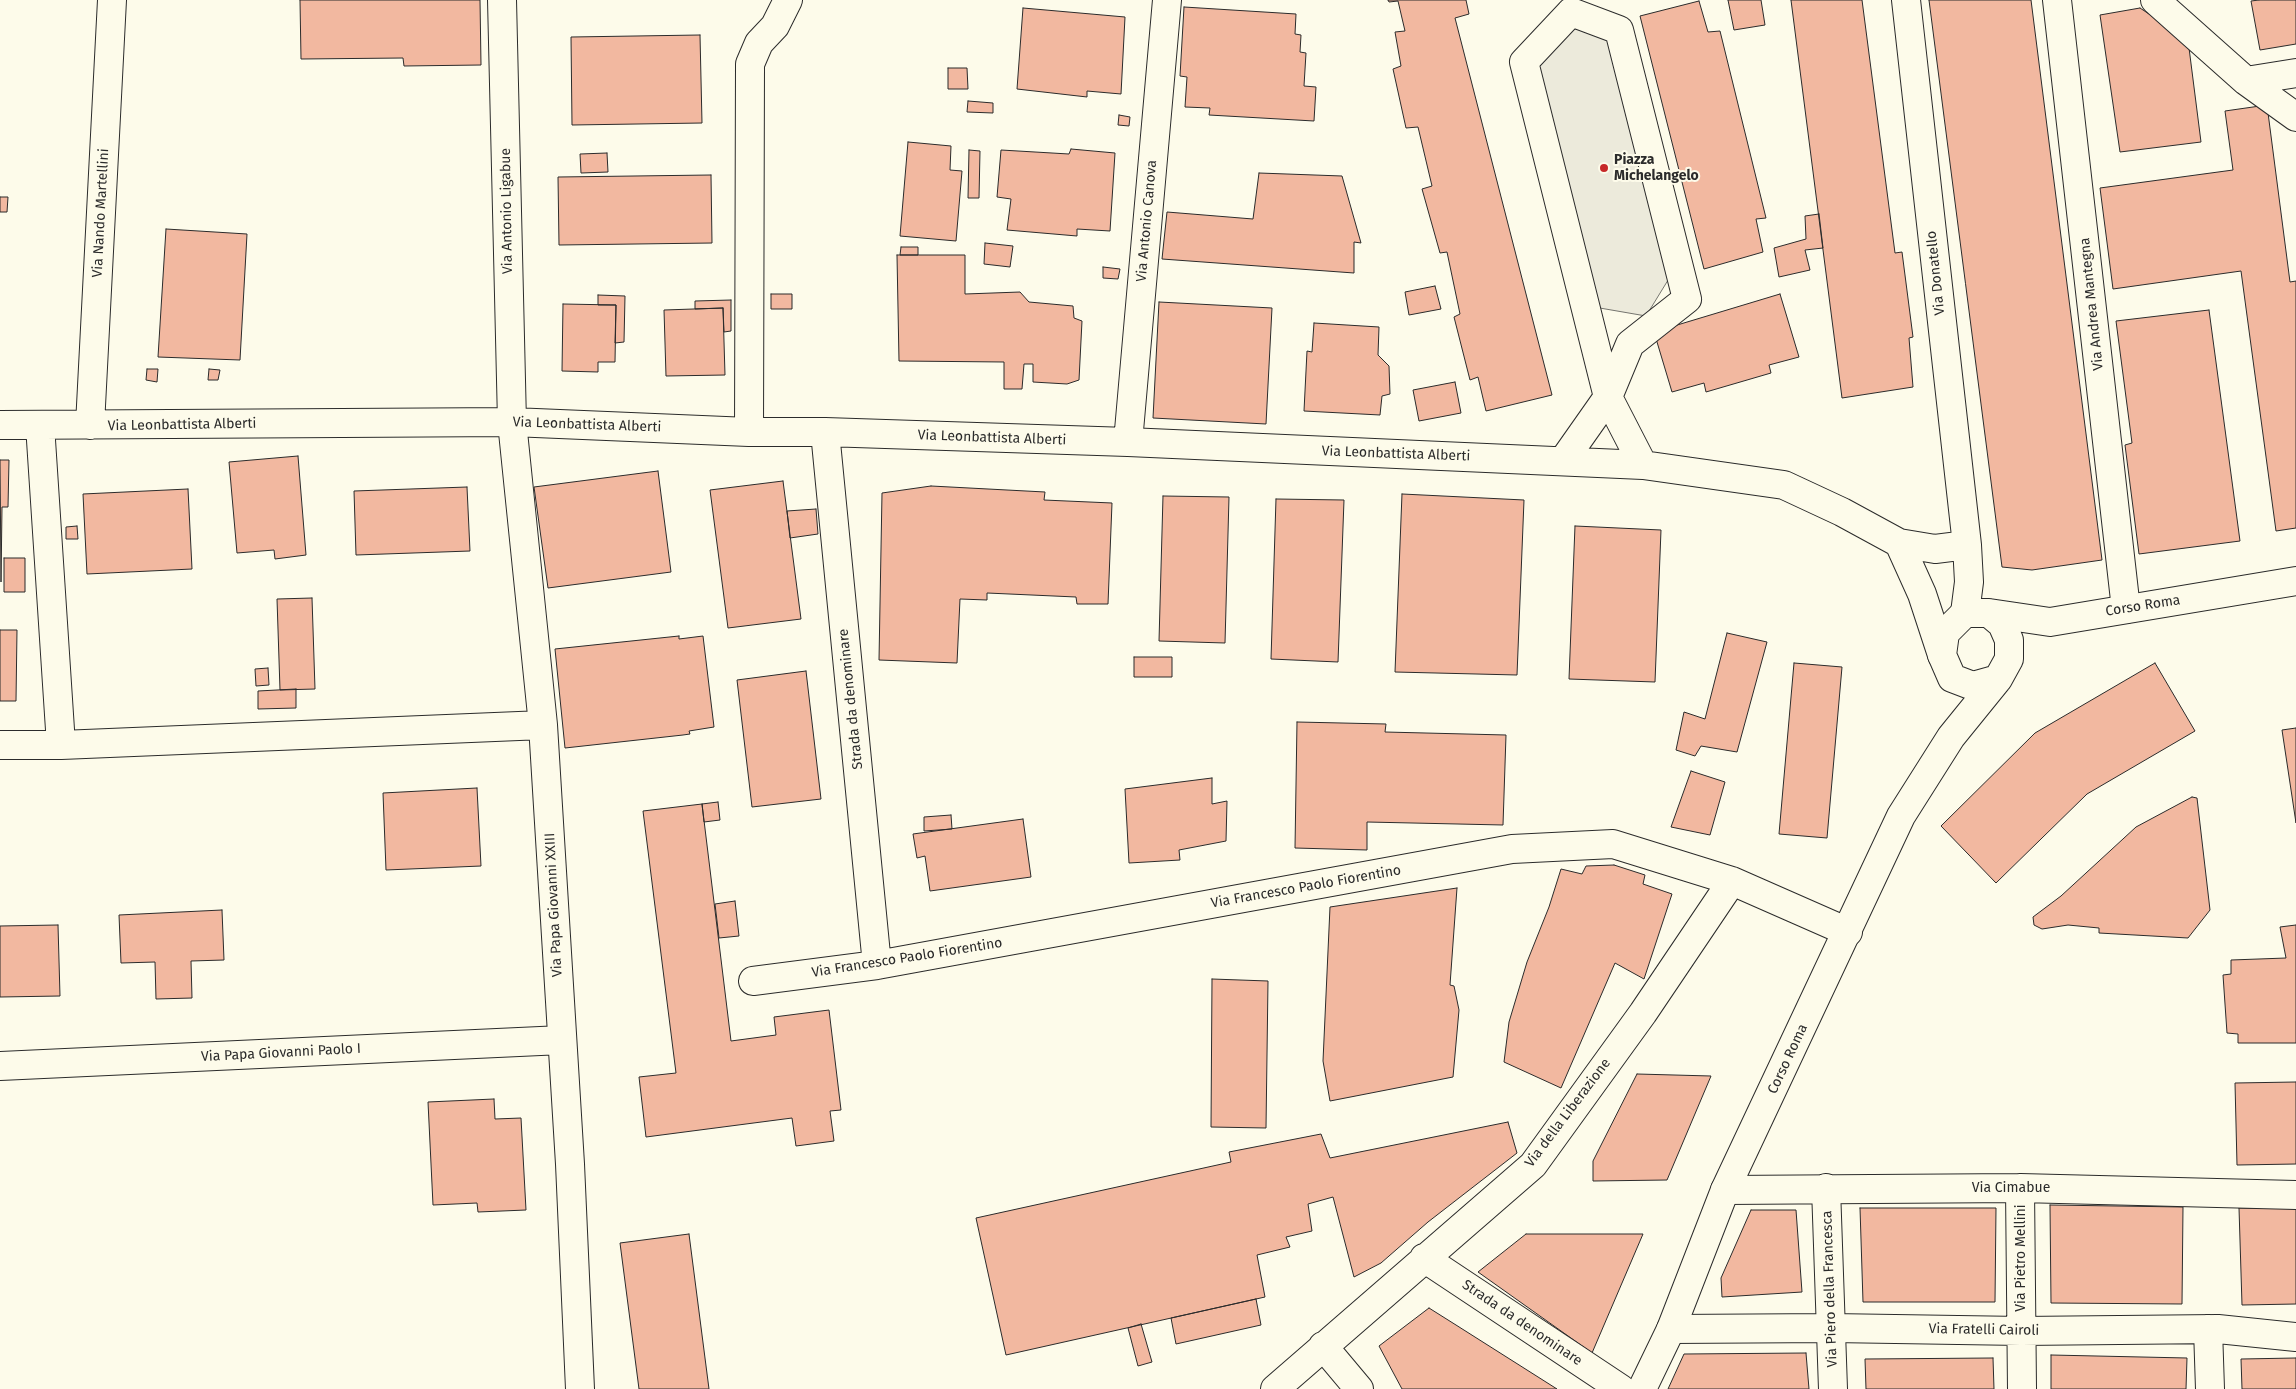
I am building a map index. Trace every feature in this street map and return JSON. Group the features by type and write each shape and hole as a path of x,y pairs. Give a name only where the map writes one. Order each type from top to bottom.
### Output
{"street":[{"name":"Via Nando Martellini","path":"90,426 112,0"},
{"name":"Via Antonio Ligabue","path":"502,0 512,422"},
{"path":"749,432 750,64 759,43 775,26 788,4 788,0"},
{"name":"Via Antonio Canova","path":"1128,442 1167,0"},
{"name":"Via Donatello","path":"1906,0 1967,545"},
{"name":"Via Andrea Mantegna","path":"2057,0 2126,609"},
{"path":"2155,0 2246,81 2296,117"},
{"path":"1563,461 1608,397 1630,344 1687,299 1619,30 1570,6 1524,62 1608,397 1643,465"},
{"path":"2246,81 2296,73"},
{"name":"Via Leonbattista Alberti","path":"0,425 90,426 512,422 749,432 824,432 1128,442 1643,465 1784,485 1842,512 1898,543 1935,549 1967,545"},
{"name":"Via Papa Giovanni XXIII","path":"512,422 543,725 580,1389"},
{"path":"40,425 61,745"},
{"name":"Strada da denominare","path":"824,432 877,966"},
{"path":"1898,543 1923,592 1969,616 2002,624 2010,640 2009,660 1998,680 1973,686 1947,667 1922,594 1898,543"},
{"path":"1967,545 1969,616"},
{"name":"Corso Roma","path":"1969,616 2050,622 2296,581"},
{"path":"1947,667 1945,633 1969,616"},
{"name":"Corso Roma","path":"1947,667 1955,703 1951,737"},
{"name":"Corso Roma","path":"1642,1389 1671,1329 1725,1190 1901,816 1951,737 1998,680"},
{"path":"0,745 61,745 543,725"},
{"name":"Via Francesco Paolo Fiorentino","path":"753,981 877,966 1512,849 1613,844 1732,881 1848,932"},
{"name":"Via della Liberazione","path":"1275,1389 1533,1164 1644,1013 1732,881"},
{"name":"Via Papa Giovanni Paolo I","path":"0,1066 562,1040"},
{"name":"Via Piero della Francesca","path":"1826,1188 1833,1389"},
{"name":"Via Cimabue","path":"1725,1190 2020,1188 2296,1195"},
{"name":"Via Pietro Mellini","path":"2020,1188 2022,1389"},
{"name":"Strada da denominare","path":"1424,1258 1621,1389"},
{"name":"Via Fratelli Cairoli","path":"1671,1329 1832,1328 2021,1331 2208,1329 2296,1337"},
{"path":"2208,1329 2210,1389"},
{"path":"1323,1346 1359,1389"}],"shaded area":[{"name":"Piazza Michelangelo","path":"1577,21 1614,35 1673,272 1646,316 1594,307 1535,65"}],"building":[{"path":"300,0 480,0 481,65 404,66 403,58 301,59"},
{"path":"1388,0 1466,0 1469,14 1455,18 1552,395 1486,411 1478,377 1470,380 1454,317 1460,314 1447,252 1440,253 1422,189 1432,186 1418,127 1406,128 1393,69 1401,66 1395,32 1405,31 1398,1 1389,2"},
{"path":"1728,0 1761,0 1765,25 1734,30"},
{"path":"1791,0 1862,0 1895,253 1902,252 1913,337 1909,338 1913,387 1842,398"},
{"path":"1929,0 2031,0 2102,560 2032,570 2002,567"},
{"path":"2296,0 2296,44 2260,50 2251,1"},
{"path":"1699,1 1708,32 1720,31 1766,218 1756,219 1763,252 1704,269 1640,16"},
{"path":"1184,7 1296,14 1295,34 1301,35 1300,52 1306,53 1304,86 1316,87 1314,121 1209,115 1210,108 1185,107 1187,77 1180,76"},
{"path":"1023,8 1125,17 1121,94 1087,91 1087,97 1017,89"},
{"path":"2140,8 2188,40 2201,142 2120,152 2100,15"},
{"path":"700,35 702,123 572,125 571,37"},
{"path":"948,68 967,68 968,89 948,89"},
{"path":"968,101 993,103 993,113 967,112"},
{"path":"2267,105 2290,282 2296,281 2296,528 2276,531 2241,271 2113,289 2100,188 2233,170 2225,111"},
{"path":"1119,115 1130,117 1129,126 1118,125"},
{"path":"908,142 951,146 950,170 962,171 956,241 900,236"},
{"path":"1071,149 1115,153 1110,231 1077,229 1077,236 1007,230 1011,199 997,197 1001,150 1069,154"},
{"path":"969,150 980,151 979,198 968,198"},
{"path":"607,153 608,172 581,173 580,154"},
{"path":"1259,173 1342,176 1361,243 1354,242 1354,273 1162,259 1167,212 1253,219"},
{"path":"711,175 712,243 559,245 558,177"},
{"path":"0,197 8,197 7,212 0,212"},
{"path":"1819,214 1823,248 1805,250 1810,270 1779,277 1774,248 1806,239 1805,216"},
{"path":"166,229 247,234 240,360 158,357"},
{"path":"985,243 1013,246 1010,267 984,264"},
{"path":"901,247 918,247 918,255 900,255"},
{"path":"897,255 965,255 965,294 1020,292 1029,302 1073,306 1074,318 1082,321 1079,380 1067,384 1033,382 1033,364 1024,364 1022,389 1004,389 1004,362 899,361"},
{"path":"1103,267 1120,269 1118,279 1103,278"},
{"path":"1435,286 1441,309 1409,315 1405,292"},
{"path":"771,294 792,294 792,309 771,309"},
{"path":"1780,294 1799,357 1769,365 1771,373 1706,392 1704,383 1672,392 1654,332"},
{"path":"598,295 625,296 624,342 615,343 616,305 598,305"},
{"path":"731,300 731,331 724,332 723,308 695,309 695,301"},
{"path":"1159,302 1272,308 1266,424 1153,418"},
{"path":"563,304 616,305 615,362 598,362 598,372 562,371"},
{"path":"723,308 725,375 666,376 664,310"},
{"path":"2209,310 2240,541 2139,554 2125,445 2132,443 2116,321"},
{"path":"1314,323 1379,327 1378,355 1389,366 1390,394 1382,396 1380,415 1304,411 1307,351 1312,352"},
{"path":"147,369 158,369 157,382 146,380"},
{"path":"209,369 220,370 218,380 208,380"},
{"path":"1455,382 1461,413 1419,421 1413,390"},
{"path":"298,456 306,555 275,559 274,550 237,553 229,462"},
{"path":"0,460 9,460 8,507 2,507 1,582"},
{"path":"658,471 671,572 548,588 534,487"},
{"path":"783,481 801,619 728,628 710,490"},
{"path":"931,486 1045,492 1044,500 1112,503 1108,604 1077,604 1076,597 987,593 987,600 960,599 957,663 879,660 882,493"},
{"path":"467,487 470,551 356,555 354,491"},
{"path":"188,489 192,569 87,574 83,494"},
{"path":"1402,494 1524,500 1517,675 1395,672"},
{"path":"1163,496 1229,497 1225,643 1159,641"},
{"path":"1276,499 1344,500 1338,662 1271,659"},
{"path":"816,509 818,534 790,538 787,511"},
{"path":"77,526 78,539 66,539 66,527"},
{"path":"1575,526 1661,530 1655,682 1569,679"},
{"path":"4,558 25,558 25,592 4,592"},
{"path":"312,598 315,689 280,690 277,599"},
{"path":"0,630 17,630 16,701 0,701"},
{"path":"1727,633 1767,642 1737,752 1701,746 1695,756 1676,750 1684,712 1705,719"},
{"path":"679,636 679,639 703,636 714,727 689,731 690,734 683,735 565,748 555,649"},
{"path":"1134,657 1172,657 1172,677 1134,677"},
{"path":"1794,663 1842,667 1827,838 1779,834"},
{"path":"2155,663 2195,731 2087,794 1996,883 1941,826 2035,733"},
{"path":"268,668 269,685 256,686 255,669"},
{"path":"806,671 821,799 752,807 737,680"},
{"path":"296,689 296,708 258,709 258,691"},
{"path":"1297,722 1386,724 1385,732 1506,735 1503,825 1367,822 1367,850 1295,848"},
{"path":"2296,728 2296,823 2282,730"},
{"path":"1691,771 1725,782 1710,835 1671,827"},
{"path":"1212,778 1212,804 1227,801 1226,841 1179,850 1180,860 1129,863 1125,789"},
{"path":"477,788 481,866 386,870 383,793"},
{"path":"2192,797 2197,798 2210,910 2188,938 2099,933 2099,928 2068,925 2042,929 2034,925 2033,917 2061,896 2136,827"},
{"path":"718,802 720,820 704,822 702,804"},
{"path":"702,804 731,1041 776,1035 774,1017 829,1010 841,1110 830,1111 834,1141 796,1146 792,1118 646,1137 639,1077 676,1073 643,811"},
{"path":"951,815 952,829 924,831 924,817"},
{"path":"1023,819 1031,877 930,891 925,856 917,858 913,834"},
{"path":"1614,865 1645,875 1643,884 1672,894 1644,979 1615,963 1561,1088 1504,1062 1509,1022 1527,962 1549,907 1561,869 1582,874 1586,866"},
{"path":"1457,888 1450,985 1454,986 1459,1010 1453,1077 1330,1101 1323,1061 1330,907"},
{"path":"735,901 739,936 719,938 715,904"},
{"path":"222,910 224,960 191,961 192,998 156,999 155,962 121,963 119,915"},
{"path":"58,925 60,996 0,997 0,926"},
{"path":"2296,925 2296,1043 2238,1043 2238,1034 2227,1033 2223,975 2231,974 2231,960 2286,958 2280,927"},
{"path":"1212,979 1268,981 1266,1128 1211,1127"},
{"path":"1637,1074 1711,1076 1667,1180 1593,1181 1593,1161"},
{"path":"2296,1082 2296,1164 2237,1165 2235,1083"},
{"path":"494,1099 495,1119 521,1118 526,1210 478,1212 477,1203 433,1205 428,1102"},
{"path":"1508,1122 1517,1153 1428,1222 1381,1263 1354,1277 1333,1197 1308,1204 1312,1231 1286,1237 1290,1247 1257,1255 1265,1297 1006,1355 976,1218 1231,1162 1229,1152 1321,1134 1330,1158"},
{"path":"2050,1205 2183,1207 2182,1304 2051,1303"},
{"path":"1860,1208 1996,1208 1995,1302 1863,1302"},
{"path":"2239,1208 2296,1208 2296,1304 2242,1305"},
{"path":"1751,1210 1796,1210 1802,1292 1722,1297 1721,1278"},
{"path":"689,1234 709,1389 639,1389 620,1243"},
{"path":"1526,1234 1643,1234 1592,1353 1478,1272"},
{"path":"1256,1299 1261,1325 1176,1344 1171,1318"},
{"path":"1429,1308 1557,1389 1402,1389 1379,1346"},
{"path":"1141,1324 1152,1362 1138,1366 1128,1328"},
{"path":"1806,1353 1809,1389 1668,1389 1684,1354"},
{"path":"2051,1355 2187,1358 2186,1389 2051,1389"},
{"path":"1993,1358 1994,1389 1866,1389 1865,1359"},
{"path":"2296,1358 2296,1389 2242,1389 2241,1359"}],"place":[{"name":"Piazza Michelangelo","path":"1604,168"}]}
